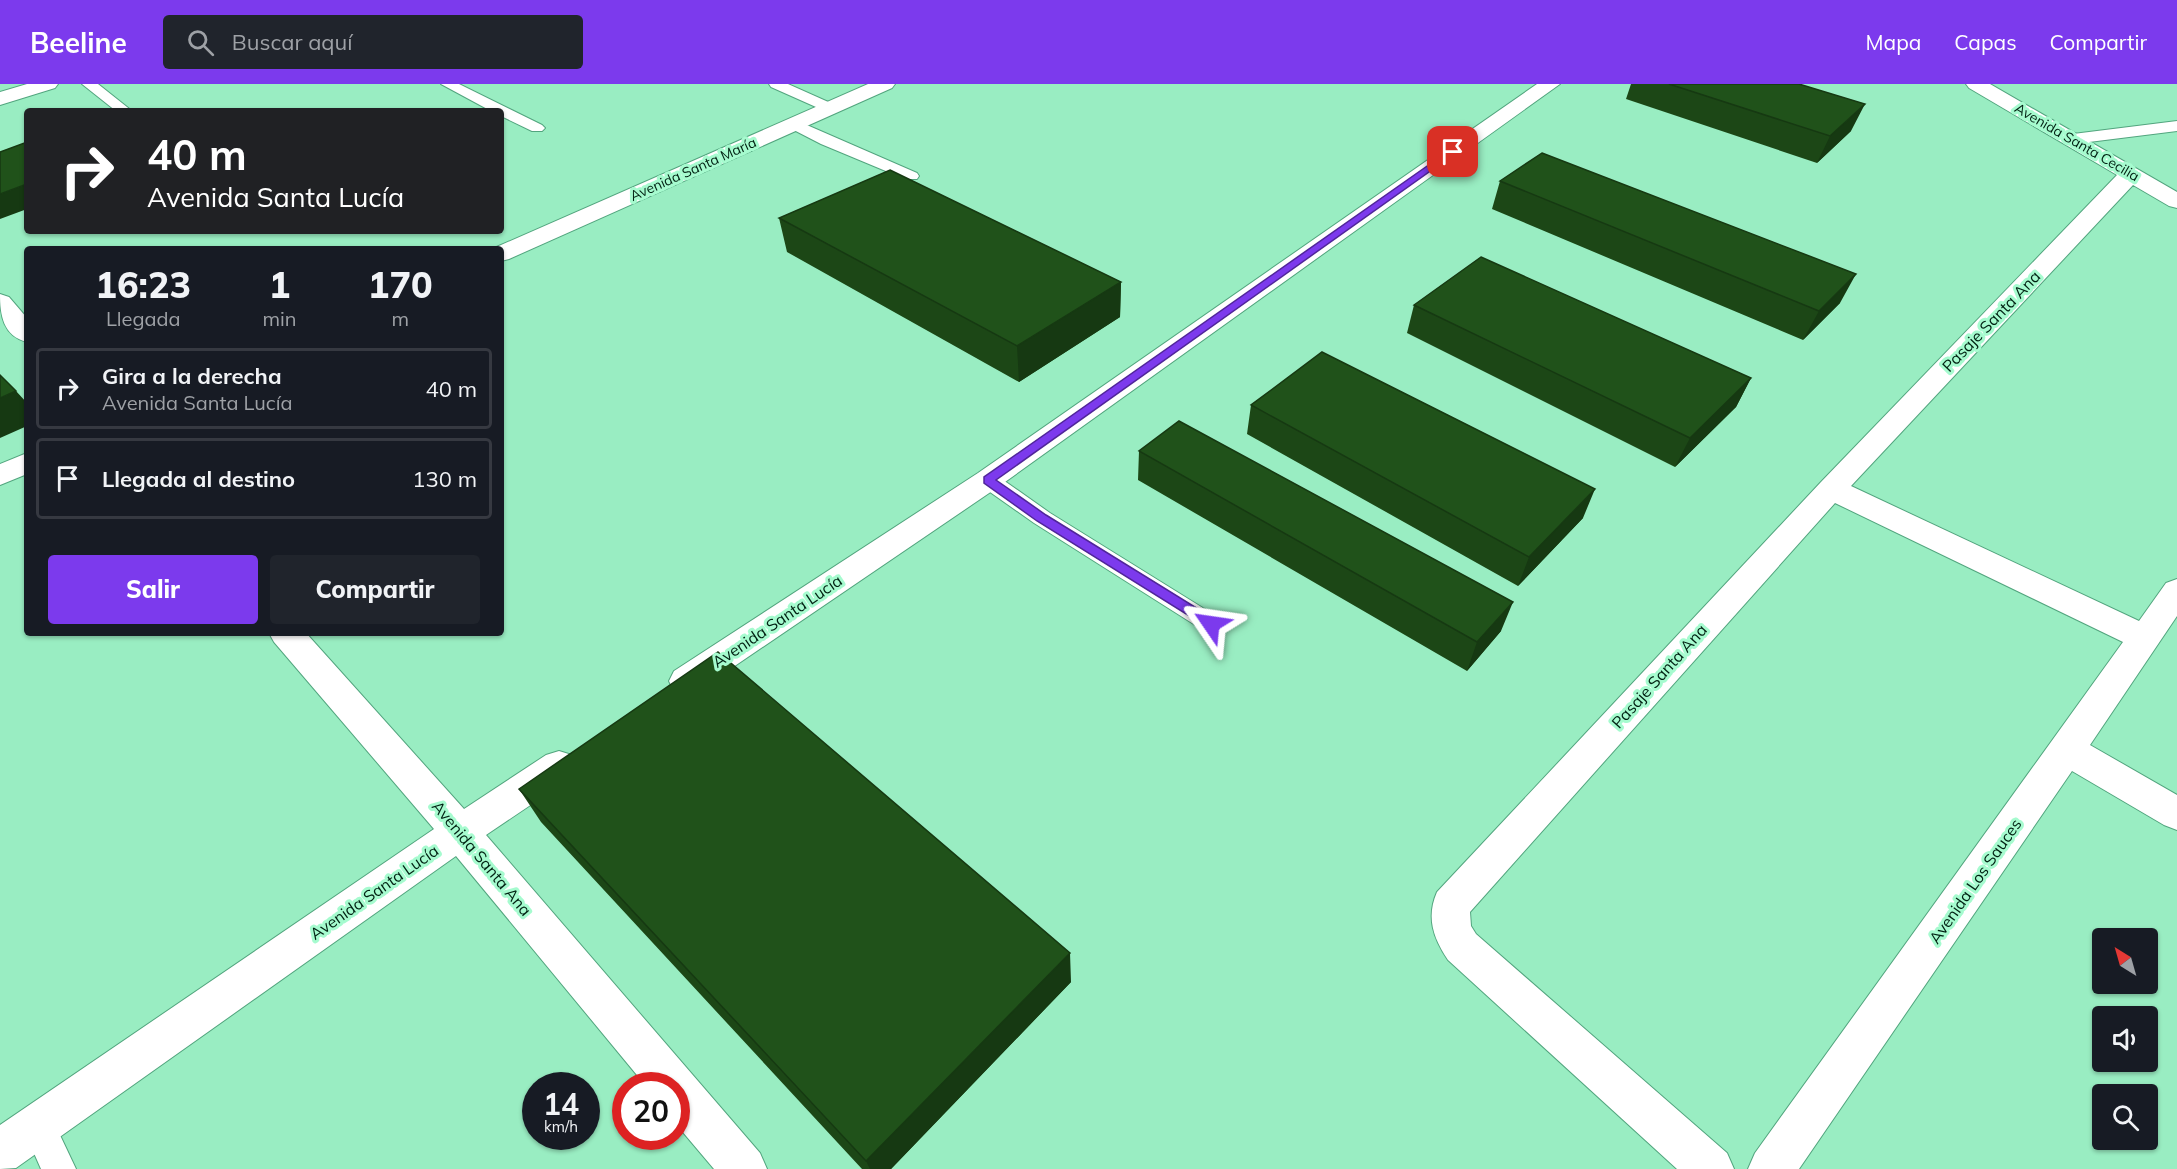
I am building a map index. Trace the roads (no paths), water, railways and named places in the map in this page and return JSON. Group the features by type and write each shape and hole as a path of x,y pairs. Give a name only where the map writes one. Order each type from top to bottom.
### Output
{"street":[{"path":"0,99 48,84"},
{"name":"Avenida Santa María","path":"504,253 885,84"},
{"name":"Avenida Santa Lucía","path":"659,699 988,480 1550,84"},
{"name":"Avenida Santa Cecilia","path":"1976,84 2177,201"},
{"name":"Pasaje Santa Ana","path":"1711,1169 1462,947 1453,934 1448,919 1451,905 1831,489 2131,174"},
{"path":"0,302 24,330"},
{"path":"0,475 24,464"},
{"path":"1831,489 2143,637"},
{"name":"Avenida Los Sauces","path":"1771,1169 2067,750 2143,637 2175,596"},
{"name":"Avenida Santa Ana","path":"289,636 460,832 662,1072"},
{"path":"2067,750 2177,814"},
{"name":"Avenida Santa Lucía","path":"0,1152 460,832 580,752"},
{"name":"Avenida Santa Ana","path":"690,1105 744,1169"}],"lane":[{"path":"89,84 120,108"},
{"path":"448,84 497,108"},
{"path":"776,84 830,108"},
{"path":"504,112 537,128"},
{"path":"794,124 826,141 911,176"},
{"path":"2073,140 2177,126"},
{"path":"988,480 1041,518 1211,624"},
{"path":"39,1126 59,1169"}]}
